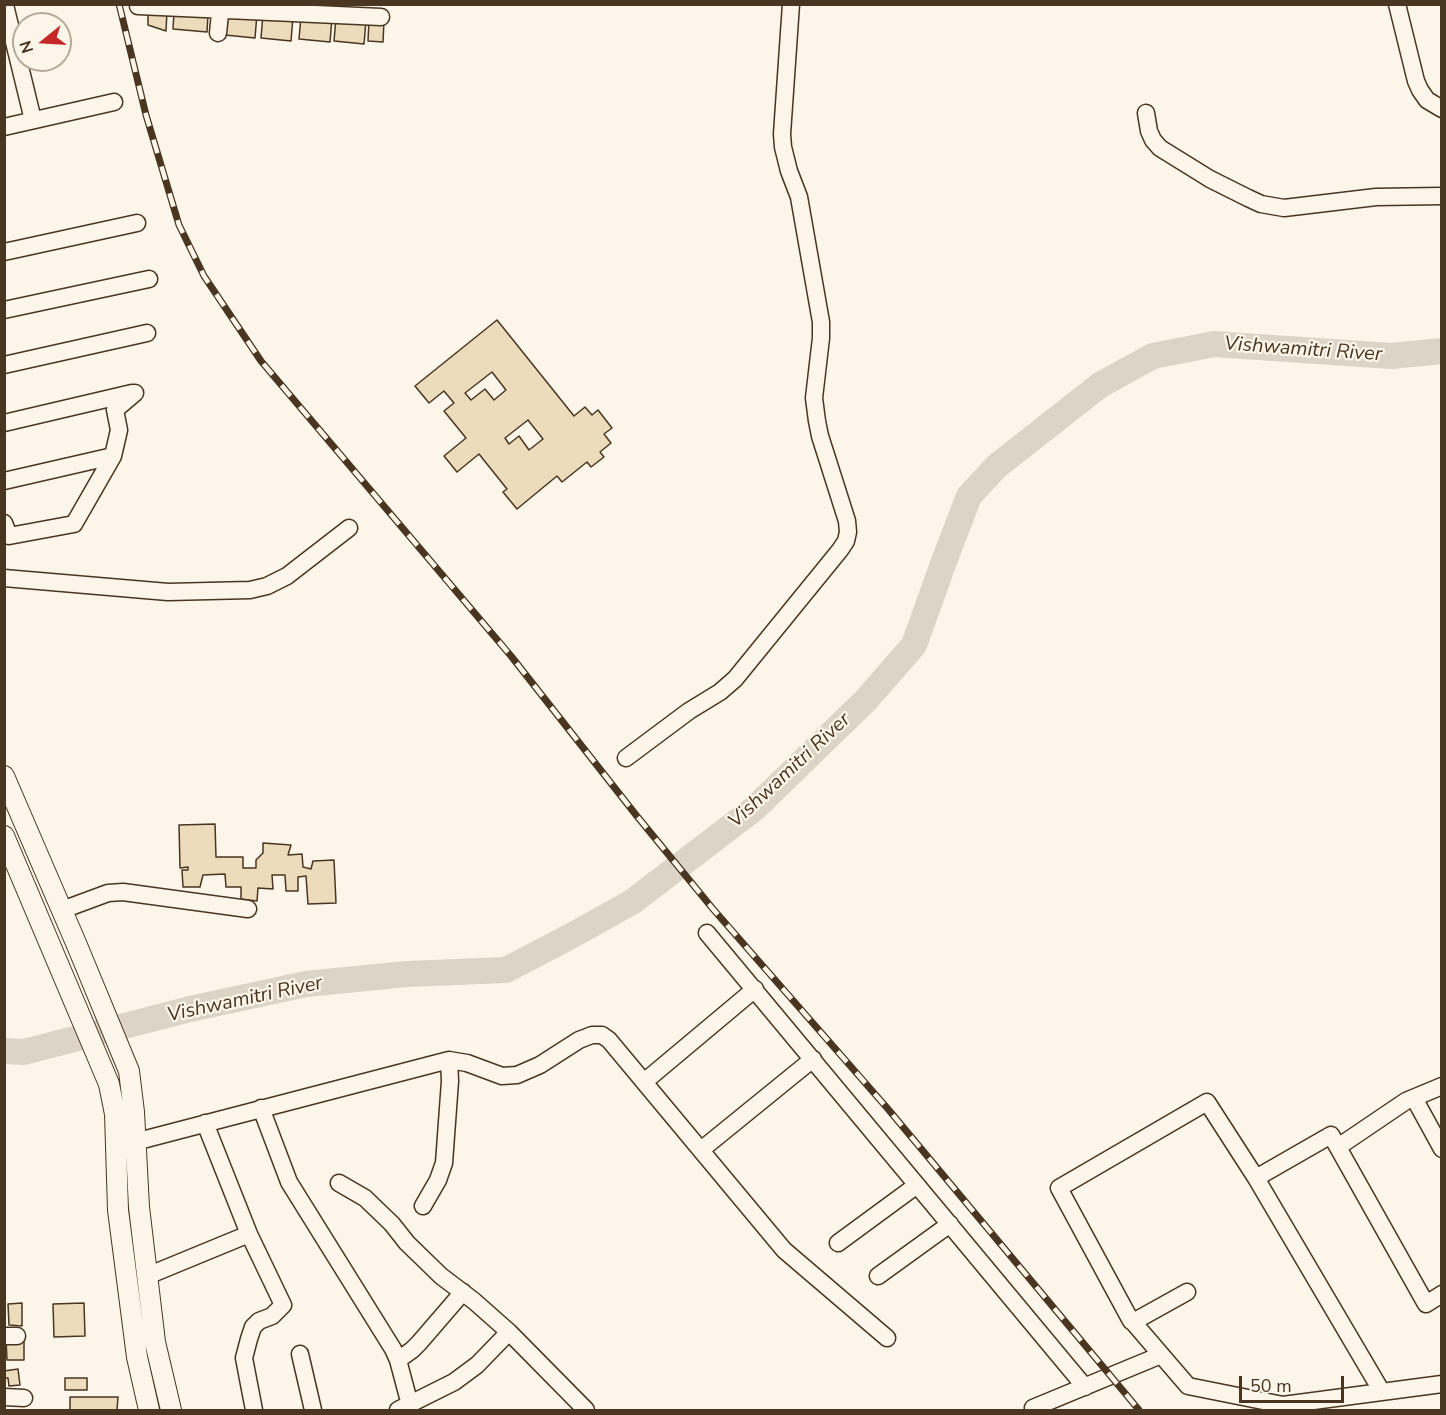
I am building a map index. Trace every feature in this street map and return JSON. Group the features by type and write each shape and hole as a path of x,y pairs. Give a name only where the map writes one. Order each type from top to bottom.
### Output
{"main road":[{"path":"4,776 129,1071 134,1112 139,1207 155,1342 171,1410"},
{"path":"4,836 109,1084 115,1114 118,1209 137,1357 149,1410"}],"street":[{"path":"626,758 735,679 846,542 847,521 820,436 814,398 821,322 800,197 789,171 783,147 791,4"},
{"path":"1397,4 1416,81 1427,100 1442,109"},
{"path":"5,5 33,120"},
{"path":"138,6 381,17"},
{"path":"218,33 221,8"},
{"path":"4,127 114,102"},
{"path":"1146,112 1149,131 1160,148 1210,179 1261,204 1284,208 1376,197 1442,196"},
{"path":"4,252 137,223"},
{"path":"4,310 149,279"},
{"path":"4,365 147,333"},
{"path":"4,423 135,393 115,410 119,430 112,456 74,524 9,536 4,523"},
{"path":"4,481 112,456"},
{"path":"4,578 168,592 250,590 267,586 287,576 349,528"},
{"path":"62,910 108,893 123,892 248,909"},
{"path":"708,933 1085,1387"},
{"path":"644,1082 755,989"},
{"path":"116,1147 449,1060 467,1063 502,1076 517,1075 540,1065 579,1040 592,1035 602,1035 609,1040 784,1250 887,1338"},
{"path":"701,1150 813,1059"},
{"path":"423,1206 438,1180 444,1163 450,1081 449,1060"},
{"path":"1338,1147 1406,1101 1442,1086"},
{"path":"1414,1098 1442,1149"},
{"path":"1382,1392 1256,1178 1207,1102 1059,1188 1131,1321 1188,1386 1283,1405 1382,1392 1442,1384"},
{"path":"261,1108 289,1182 398,1360 404,1408 454,1382 477,1365 509,1332"},
{"path":"205,1124 249,1234 283,1305 272,1316 259,1321 249,1339 244,1358 254,1410"},
{"path":"1256,1178 1331,1135 1426,1304 1442,1294"},
{"path":"339,1183 365,1198 392,1224 407,1244 441,1276 509,1332 586,1410"},
{"path":"838,1243 917,1185"},
{"path":"878,1276 950,1224"},
{"path":"147,1276 249,1234"},
{"path":"398,1360 419,1343 463,1292"},
{"path":"1133,1322 1187,1292"},
{"path":"300,1354 313,1410"},
{"path":"1031,1410 1161,1354"},
{"path":"4,1397 24,1398"}],"building":[{"path":"148,10 167,11 166,31 148,25"},
{"path":"227,11 257,14 255,38 225,35"},
{"path":"174,12 208,14 207,32 173,29"},
{"path":"263,14 293,17 291,41 261,38"},
{"path":"301,16 332,18 330,42 299,39"},
{"path":"336,18 366,20 364,44 334,41"},
{"path":"369,20 384,21 383,42 368,41"},
{"path":"497,320 574,416 585,407 592,415 598,410 612,428 604,434 611,443 600,452 604,457 591,467 587,462 562,482 557,476 517,509 503,492 507,489 479,454 457,472 444,456 466,438 444,411 454,403 444,391 429,403 415,386","holes":["492,372 506,390 494,400 485,389 471,400 465,393","528,420 543,439 529,450 519,436 509,444 505,438"]},
{"path":"215,824 216,857 243,857 243,868 256,868 256,860 263,853 263,843 291,845 288,855 302,854 303,867 311,869 313,861 334,860 336,903 308,904 306,876 298,877 298,891 286,891 285,875 272,875 273,889 258,888 257,901 241,899 241,887 226,887 225,874 203,875 200,887 183,887 182,870 188,870 188,867 180,868 179,825"},
{"path":"22,1303 22,1326 9,1325 8,1304"},
{"path":"84,1303 85,1336 54,1337 53,1304"},
{"path":"6,1339 24,1339 24,1360 7,1360"},
{"path":"18,1369 20,1385 9,1386 8,1378 4,1378 4,1371"},
{"path":"65,1378 87,1378 87,1390 65,1390"},
{"path":"70,1397 118,1397 117,1410 70,1410"}],"waterway":[{"name":"Vishwamitri River","path":"4,1051 24,1052 190,1009 306,984 407,974 506,970 632,902 755,808 866,700 914,645 969,496 997,466 1100,385 1153,356 1214,344 1391,356 1442,351"}],"railway":[{"path":"119,4 146,115 179,225 204,276 261,361 511,656 713,909 888,1109 1139,1410"}]}
